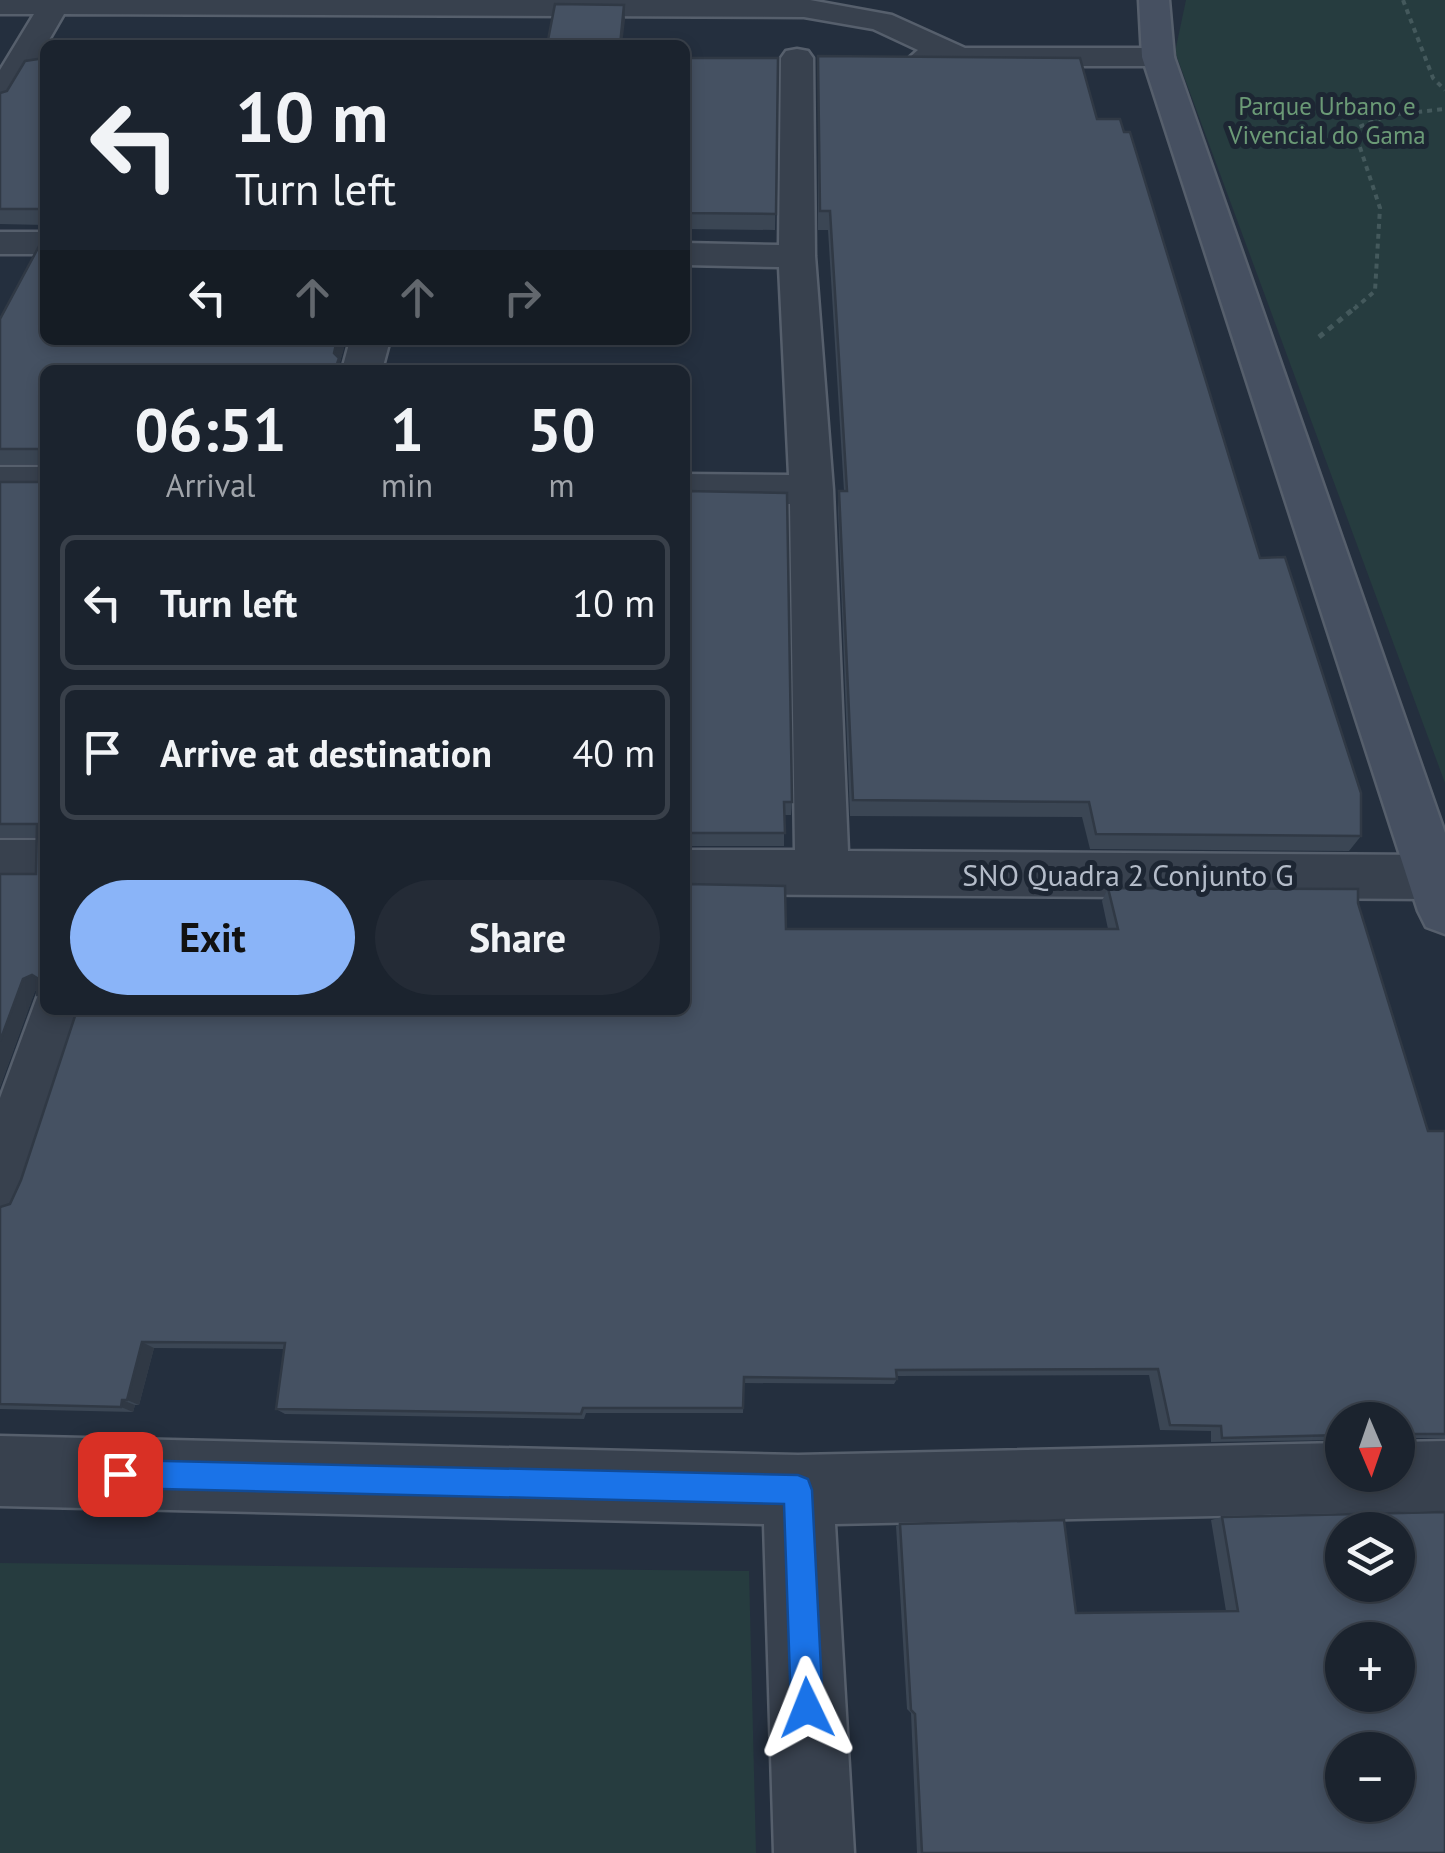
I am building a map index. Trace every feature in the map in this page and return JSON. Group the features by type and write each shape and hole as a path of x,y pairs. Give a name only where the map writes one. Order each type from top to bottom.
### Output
{"street":[{"path":"1154,0 1158,57 1439,894"},
{"path":"0,5 804,8 881,20 960,57"},
{"path":"0,98 54,5"},
{"path":"888,58 1158,57"},
{"path":"797,58 798,256 811,490 822,874"},
{"path":"0,243 40,243"},
{"path":"690,254 798,256"},
{"path":"0,481 40,481"},
{"path":"690,488 811,490"},
{"path":"0,862 40,862"},
{"name":"SNO Quadra 2 Conjunto G","path":"690,872 1439,894"},
{"path":"0,1188 57,1015"},
{"path":"0,1471 798,1490 1445,1476"},
{"path":"798,1490 814,1853"}],"path":[{"path":"1403,0 1433,78 1445,90"},
{"path":"1266,380 1375,291 1380,208 1354,128 1389,115 1445,109"}],"green space":[{"name":"Parque Urbano e Vivencial do Gama","path":"1186,0 1445,0 1445,783 1175,52"},
{"path":"0,1563 749,1571 756,1853 0,1853"}],"building":[{"path":"555,4 624,5 620,40 548,40"},
{"path":"818,56 1080,58 1097,119 1120,119 1124,132 1130,132 1260,558 1285,557 1361,793 1361,836 1096,834 1089,802 853,800 839,491 847,491 830,211 820,211"},
{"path":"690,58 778,58 776,214 690,213"},
{"path":"40,59 40,209 0,209 0,93 7,91 25,61"},
{"path":"40,244 40,345 336,345 334,353 339,358 337,365 40,365 40,995 37,978 32,975 23,979 0,1041 0,874 36,874 37,824 0,824 0,482 39,482 39,449 0,449 0,319"},
{"path":"690,491 787,493 792,802 784,802 785,833 690,833"},
{"path":"690,884 785,886 786,929 1118,929 1108,888 1358,889 1358,903 1428,1131 1445,1131 1445,1434 1415,1434 1415,1402 1325,1402 1325,1435 1222,1438 1221,1426 1170,1425 1158,1369 896,1370 897,1379 744,1377 743,1408 583,1408 581,1414 276,1409 285,1343 142,1342 127,1400 122,1400 121,1407 0,1404 0,1207 10,1204 75,1015 690,1015"},
{"path":"1445,1512 1445,1853 922,1853 900,1524 1064,1520 1076,1613 1238,1611 1222,1517 1325,1515 1325,1602 1415,1602 1415,1513"}],"route":[{"path":"120,1474 798,1490 807,1708"}]}
